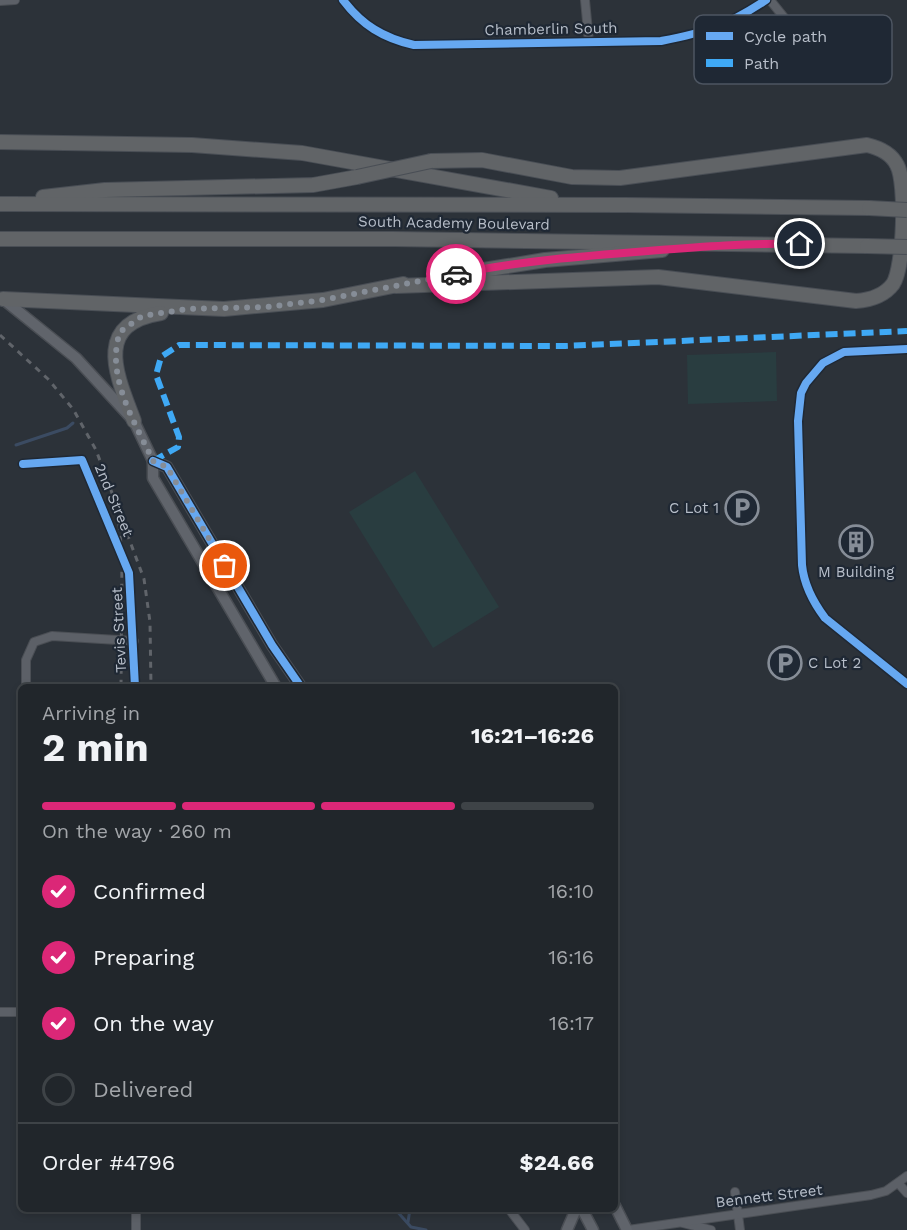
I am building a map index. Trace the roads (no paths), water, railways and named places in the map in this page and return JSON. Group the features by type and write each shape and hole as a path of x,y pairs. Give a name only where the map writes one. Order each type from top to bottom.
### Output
{"highway":[{"path":"0,142 192,145 302,153 512,193 627,205"},
{"path":"0,203 105,190 313,185 431,161 482,160 572,177 620,178 867,145 884,151 892,157 901,174 900,265 892,284 886,291 866,300 856,301 658,278 396,286"},
{"name":"South Academy Boulevard","path":"0,203 627,205 907,210"},
{"name":"South Academy Boulevard","path":"0,239 756,243 907,247"},
{"path":"1,298 188,309 267,307 323,300 495,266 756,243"},
{"path":"134,421 114,360 120,332 142,316 188,309"}],"main road":[{"path":"1,298 76,358 134,421 153,461 153,478 274,684"},
{"path":"153,461 167,467 272,645 300,684"},
{"path":"567,1230 575,1212"},
{"path":"584,1212 593,1230"},
{"path":"618,1212 628,1230"}],"street":[{"path":"0,1 15,0"},
{"name":"Chamberlin South","path":"343,0 354,15 371,29 390,40 414,45 661,41 694,34"},
{"path":"585,0 588,9 588,42"},
{"path":"768,0 781,15"},
{"name":"Chamberlin South","path":"744,15 768,0"},
{"path":"907,349 856,350 844,352 823,363 810,377 801,393 798,421 802,565 808,590 825,618 907,684"},
{"name":"2nd Street","path":"23,464 82,460 129,573"},
{"name":"Tevis Street","path":"129,573 135,684"},
{"path":"26,684 26,660 34,642 52,636 134,641"},
{"path":"0,1012 18,1012"},
{"name":"Bennett Street","path":"628,1230 871,1195 899,1184 907,1176"},
{"path":"899,1184 907,1193"},
{"path":"735,1192 740,1230"},
{"path":"136,1212 136,1230"},
{"path":"511,1212 525,1230"},
{"path":"676,1222 711,1230"}],"waterway":[{"path":"16,445 67,428 73,423"},
{"path":"398,1212 411,1227 426,1230"},
{"path":"408,1222 410,1212"}],"railway":[{"path":"0,335 48,379 73,409 96,450 144,579 150,622 151,684"},
{"path":"119,524 122,555 121,684"}],"place":[{"name":"C Lot 1","path":"742,508"},
{"name":"M Building","path":"856,542"},
{"name":"C Lot 2","path":"785,663"}]}
